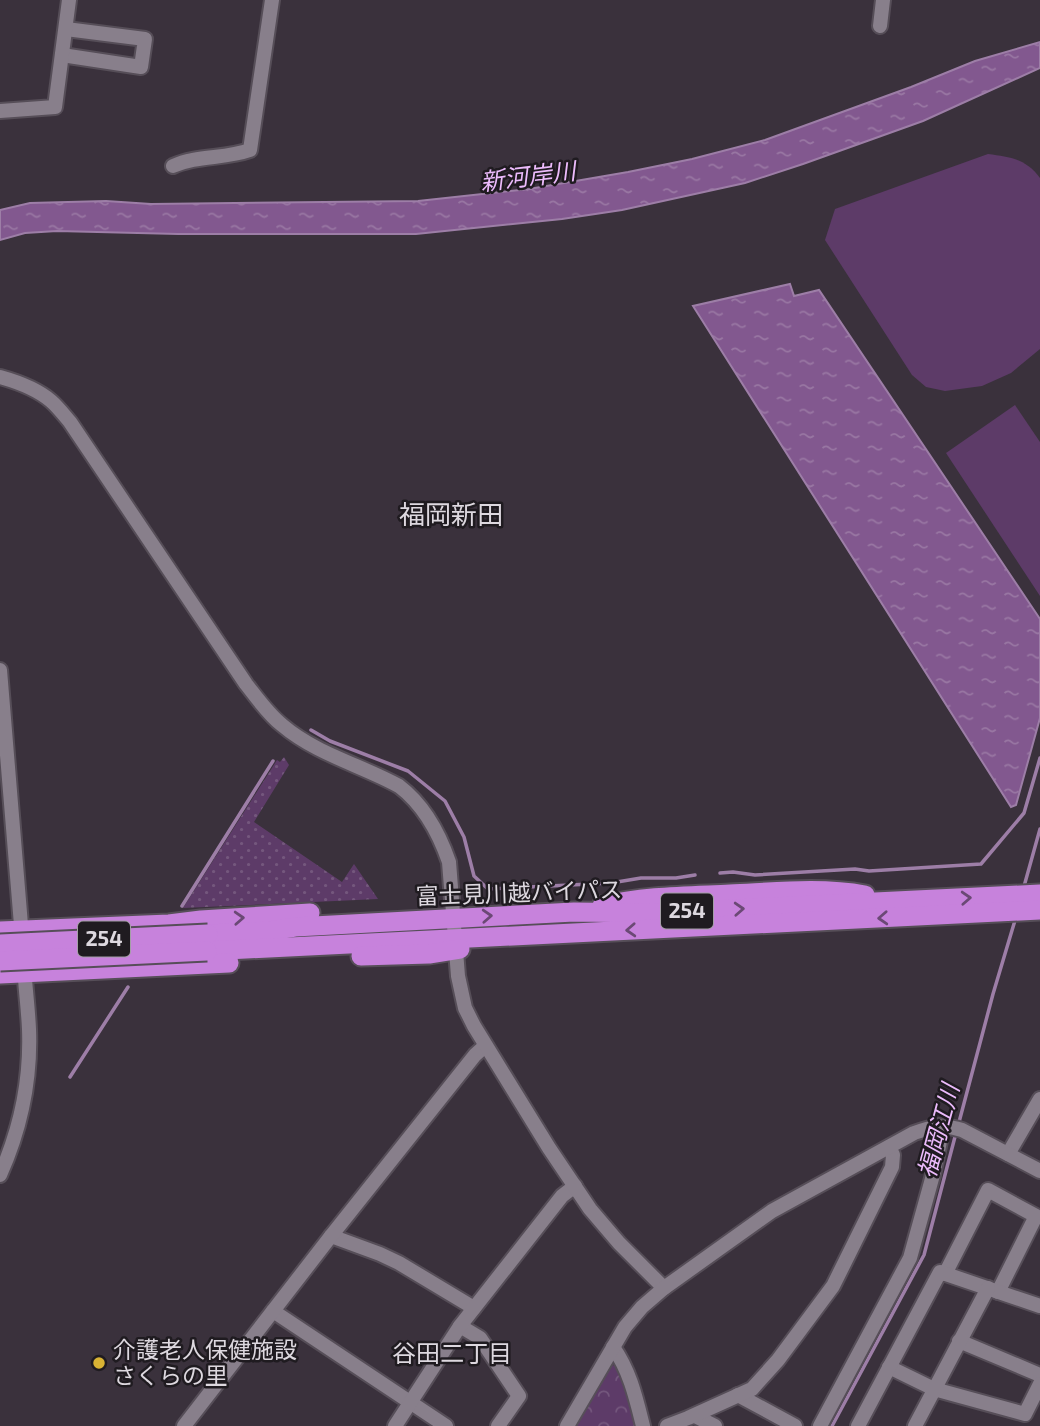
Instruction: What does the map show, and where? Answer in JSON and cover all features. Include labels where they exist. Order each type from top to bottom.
[{"type":"highway","name":"富士見川越バイパス","points":[[0,961],[208,943],[295,927],[574,912],[651,913],[900,901],[1002,904]]},
{"type":"highway","name":"富士見川越バイパス","points":[[0,944],[566,942],[592,932],[1033,903]]},
{"type":"highway","name":"254","points":[[0,931],[169,924],[339,912],[370,924]]},
{"type":"highway","name":"254","points":[[0,974],[429,954],[455,944]]},
{"type":"street","points":[[0,111],[55,107],[69,0]]},
{"type":"street","points":[[173,166],[250,150],[272,0]]},
{"type":"street","points":[[880,26],[883,0]]},
{"type":"street","points":[[62,55],[141,67],[144,49],[145,39],[66,29]]},
{"type":"street","points":[[0,377],[34,389],[52,401],[70,422],[266,710],[282,726],[303,740],[382,776],[408,793],[419,805],[437,832],[449,862],[458,976],[465,1008],[485,1046],[590,1209],[664,1288]]},
{"type":"street","points":[[0,670],[30,1053],[20,1120],[0,1175]]},
{"type":"street","points":[[184,1426],[331,1236],[475,1055],[485,1046]]},
{"type":"street","points":[[1008,1154],[1040,1099]]},
{"type":"street","points":[[567,1426],[631,1320],[664,1288],[772,1211],[914,1133],[926,1128],[951,1128],[1040,1171]]},
{"type":"street","points":[[820,1426],[910,1258],[940,1141],[951,1128]]},
{"type":"street","points":[[667,1426],[752,1389],[778,1360],[833,1286],[892,1167],[893,1155],[889,1147]]},
{"type":"street","points":[[395,1426],[460,1326],[562,1196],[575,1185]]},
{"type":"street","points":[[915,1426],[959,1341],[993,1290],[1036,1216],[988,1190],[945,1274]]},
{"type":"street","points":[[331,1236],[380,1254],[474,1308]]},
{"type":"street","points":[[1025,1238],[1040,1245]]},
{"type":"street","points":[[858,1426],[940,1272],[1040,1306]]},
{"type":"street","points":[[273,1311],[446,1426]]},
{"type":"street","points":[[460,1326],[480,1338],[519,1396],[498,1426]]},
{"type":"street","points":[[959,1341],[1040,1375]]},
{"type":"street","points":[[613,1347],[632,1384],[643,1426]]},
{"type":"street","points":[[889,1367],[934,1389],[1025,1414],[1040,1384]]},
{"type":"street","points":[[738,1395],[795,1426]]},
{"type":"street","points":[[695,1416],[715,1426]]},
{"type":"green space","points":[[988,154],[1017,160],[1040,178],[1040,349],[1011,373],[982,386],[945,391],[926,387],[912,375],[825,240],[835,209]]},
{"type":"green space","points":[[1015,405],[1040,442],[1040,596],[946,453]]},
{"type":"green space","points":[[284,757],[289,765],[254,822],[342,882],[354,864],[378,899],[183,908],[277,760],[280,762]]},
{"type":"green space","points":[[612,1365],[617,1366],[636,1426],[576,1426]]},
{"type":"water","points":[[1040,42],[1040,68],[923,121],[745,183],[622,210],[416,234],[57,231],[25,233],[0,240],[0,210],[30,203],[418,201],[529,189],[628,172],[765,140],[975,61]]},
{"type":"water","points":[[790,284],[794,296],[819,290],[1040,619],[1040,718],[1016,805],[1011,807],[693,306]]},
{"type":"waterway","points":[[311,730],[330,741],[408,771],[445,801],[464,837],[474,876],[488,889],[611,883],[641,878],[695,875]]},
{"type":"waterway","points":[[720,873],[755,875],[981,864],[1024,813],[1040,758]]},
{"type":"waterway","points":[[182,906],[273,761]]},
{"type":"waterway","name":"福岡江川","points":[[1023,890],[1040,829]]},
{"type":"waterway","name":"福岡江川","points":[[958,1126],[1016,917]]},
{"type":"waterway","points":[[70,1077],[128,987]]},
{"type":"waterway","name":"福岡江川","points":[[832,1426],[924,1255],[956,1133]]},
{"type":"place","name":"介護老人保健施設 さくらの里","points":[[99,1363]]},
{"type":"district","name":"福岡新田","points":[[451,515]]},
{"type":"district","name":"谷田二丁目","points":[[452,1354]]},
{"type":"water label","name":"新河岸川","points":[[528,177]]}]
